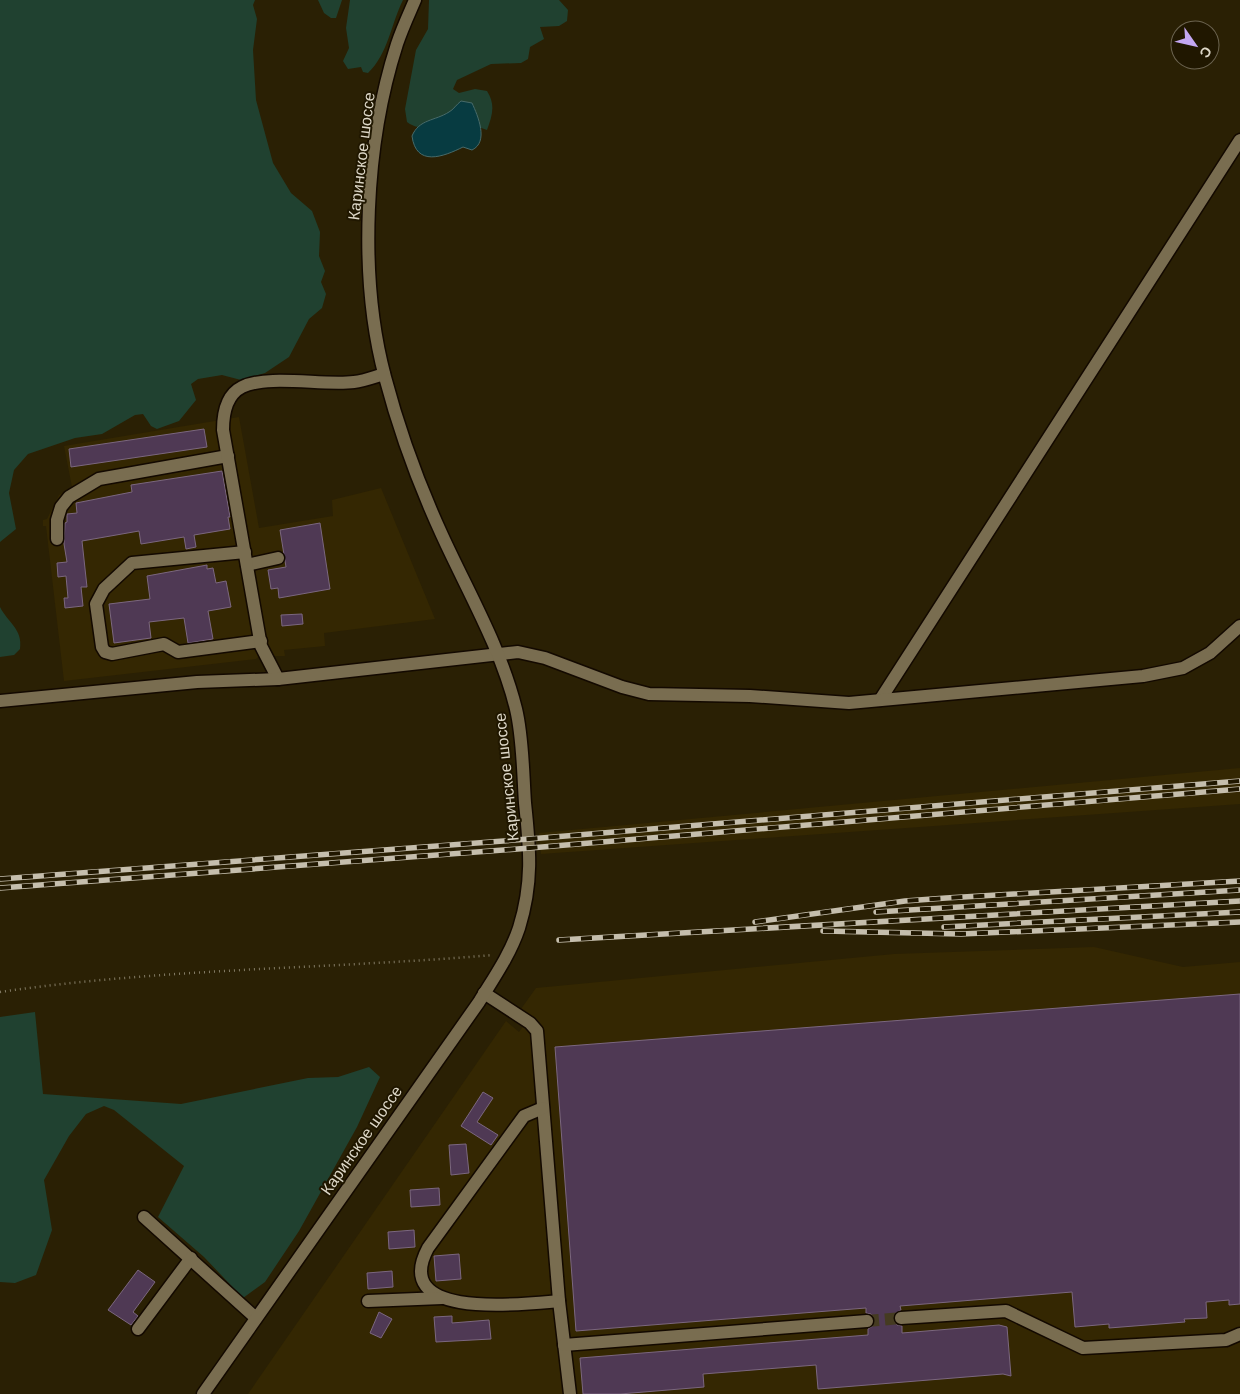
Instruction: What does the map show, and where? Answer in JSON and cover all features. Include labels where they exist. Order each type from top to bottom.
[{"type":"street","name":"Каринское шоссе","points":[[202,1394],[484,993],[518,931],[529,889],[530,848],[517,711],[498,653],[440,530],[395,412],[384,374],[370,295],[370,194],[380,111],[397,44],[415,0]]},
{"type":"street","points":[[880,700],[1240,140]]},
{"type":"street","points":[[278,679],[260,641],[228,456],[223,413],[230,398],[241,388],[259,382],[355,382],[384,374]]},
{"type":"street","points":[[58,539],[57,520],[61,507],[69,497],[99,478],[228,456]]},
{"type":"street","points":[[245,552],[132,563],[104,589],[96,604],[102,647],[105,652],[112,654],[164,644],[178,652],[260,641]]},
{"type":"street","points":[[247,565],[278,558]]},
{"type":"street","points":[[0,701],[197,682],[278,679],[518,652],[545,658],[622,687],[649,694],[750,696],[849,703],[1151,674],[1183,668],[1210,654],[1240,626]]},
{"type":"street","points":[[484,993],[530,1023],[537,1031],[559,1301],[570,1394]]},
{"type":"street","points":[[442,1298],[425,1284],[421,1275],[420,1263],[428,1248],[524,1116],[543,1108]]},
{"type":"street","points":[[144,1217],[256,1318]]},
{"type":"street","points":[[138,1329],[191,1258]]},
{"type":"street","points":[[368,1301],[442,1298],[458,1302],[502,1306],[559,1301]]},
{"type":"street","points":[[901,1318],[1006,1311],[1083,1348],[1226,1340],[1240,1334]]},
{"type":"street","points":[[564,1345],[867,1321]]},
{"type":"path","points":[[0,992],[71,981],[180,972],[435,960],[507,954]]},
{"type":"shaded area","points":[[239,417],[259,528],[333,516],[332,500],[381,488],[435,619],[324,633],[325,646],[284,650],[285,656],[259,656],[256,659],[64,681],[46,526],[43,526],[43,520],[47,519],[59,495],[72,487],[64,446]]},
{"type":"shaded area","points":[[1240,768],[1240,804],[541,854],[539,833]]},
{"type":"shaded area","points":[[1094,947],[1183,967],[1240,962],[1240,1394],[248,1394],[506,1021],[519,1032],[530,1017],[521,1009],[536,988],[894,954]]},
{"type":"green space","points":[[0,0],[255,0],[253,5],[257,19],[253,50],[256,100],[273,163],[291,193],[312,211],[320,232],[319,256],[325,271],[321,282],[326,294],[322,308],[309,319],[289,357],[265,373],[241,380],[222,375],[198,379],[191,384],[196,400],[179,421],[157,429],[151,426],[143,414],[135,415],[102,434],[75,438],[28,454],[14,470],[9,493],[16,529],[0,542]]},
{"type":"green space","points":[[318,0],[342,0],[336,18],[331,18],[324,13]]},
{"type":"green space","points":[[350,0],[403,0],[385,48],[368,73],[363,72],[361,67],[348,69],[343,61],[349,48],[346,28]]},
{"type":"green space","points":[[429,0],[559,0],[568,10],[567,21],[559,26],[540,27],[544,39],[530,47],[528,59],[521,63],[491,64],[457,80],[453,89],[459,93],[475,89],[487,91],[490,96],[492,115],[487,130],[467,126],[424,128],[407,122],[405,109],[416,50],[428,29]]},
{"type":"green space","points":[[0,607],[17,631],[20,649],[14,655],[0,657]]},
{"type":"green space","points":[[35,1012],[43,1094],[181,1104],[308,1078],[338,1077],[369,1067],[380,1077],[357,1127],[299,1231],[265,1282],[243,1298],[204,1257],[158,1217],[184,1166],[114,1110],[104,1106],[86,1114],[69,1136],[44,1180],[52,1230],[36,1275],[15,1283],[0,1282],[0,1017]]},
{"type":"water","points":[[461,101],[472,103],[477,115],[481,135],[477,146],[472,150],[463,147],[447,154],[432,157],[425,156],[419,152],[412,136],[415,130],[423,123],[444,115]]},
{"type":"building","points":[[204,429],[207,447],[71,467],[69,449]]},
{"type":"building","points":[[222,471],[230,517],[228,517],[230,529],[194,535],[196,547],[186,549],[184,537],[141,544],[139,531],[82,541],[87,587],[81,587],[83,606],[65,608],[64,598],[68,598],[66,576],[58,577],[57,563],[67,562],[64,544],[65,523],[67,522],[67,514],[77,513],[76,503],[132,492],[131,485]]},
{"type":"building","points":[[320,523],[330,589],[279,598],[278,588],[271,589],[268,570],[286,567],[280,530]]},
{"type":"building","points":[[207,565],[207,569],[213,568],[216,583],[226,581],[231,607],[208,611],[213,639],[188,643],[184,618],[149,622],[151,638],[114,643],[109,604],[150,599],[147,576]]},
{"type":"building","points":[[302,614],[303,624],[282,626],[281,615]]},
{"type":"building","points":[[1240,994],[1240,1304],[1229,1305],[1229,1300],[1206,1302],[1207,1318],[1184,1319],[1185,1322],[1109,1328],[1109,1324],[1075,1327],[1072,1292],[900,1306],[901,1310],[894,1314],[893,1319],[897,1325],[902,1326],[902,1333],[999,1325],[1007,1327],[1011,1376],[1003,1374],[818,1389],[816,1365],[703,1374],[704,1387],[620,1394],[583,1394],[580,1358],[868,1335],[868,1329],[874,1325],[875,1320],[871,1314],[866,1313],[866,1308],[576,1331],[555,1047]]},
{"type":"building","points":[[483,1092],[493,1098],[477,1122],[498,1135],[491,1145],[461,1126]]},
{"type":"building","points":[[466,1144],[469,1173],[451,1175],[449,1145]]},
{"type":"building","points":[[439,1188],[440,1205],[411,1207],[410,1190]]},
{"type":"building","points":[[414,1230],[415,1247],[389,1249],[388,1232]]},
{"type":"building","points":[[459,1254],[461,1279],[436,1281],[434,1256]]},
{"type":"building","points":[[138,1270],[155,1282],[133,1312],[138,1316],[131,1325],[108,1310]]},
{"type":"building","points":[[392,1271],[393,1287],[368,1289],[367,1273]]},
{"type":"building","points":[[379,1312],[392,1319],[381,1338],[370,1333]]},
{"type":"building","points":[[452,1316],[452,1323],[489,1320],[491,1339],[436,1342],[434,1317]]},
{"type":"tunnel","points":[[867,1321],[901,1318]]},
{"type":"railway","points":[[0,879],[529,839],[1240,781]]},
{"type":"railway","points":[[0,888],[530,848],[1240,789]]},
{"type":"railway","points":[[755,922],[905,901],[1240,881]]},
{"type":"railway","points":[[876,912],[1240,890]]},
{"type":"railway","points":[[559,940],[1240,901]]},
{"type":"railway","points":[[944,927],[1240,912]]},
{"type":"railway","points":[[823,931],[961,934],[1240,922]]}]
